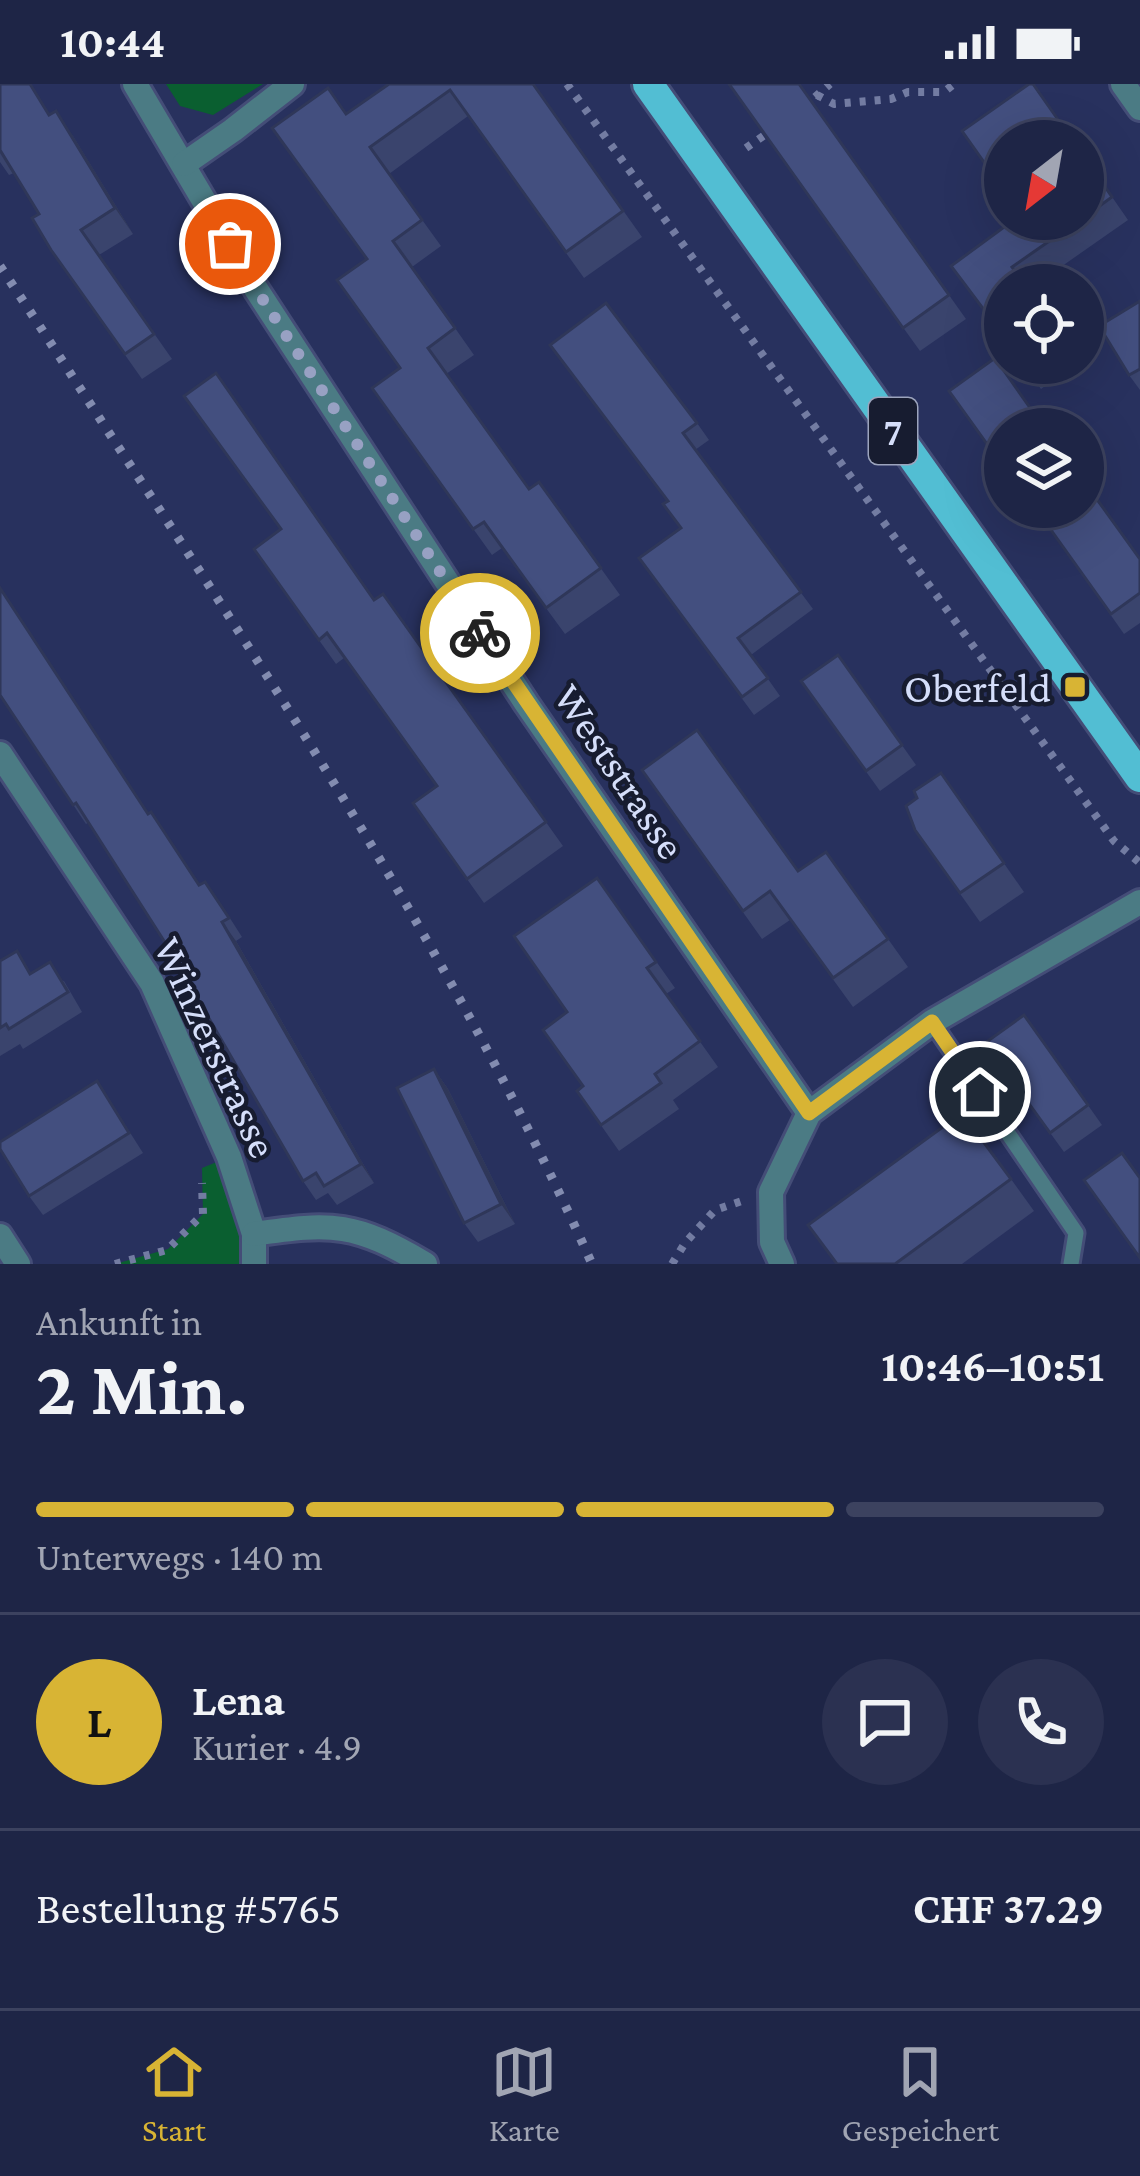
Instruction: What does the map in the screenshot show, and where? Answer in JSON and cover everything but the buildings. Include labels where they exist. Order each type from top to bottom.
[{"type":"main road","name":"7","points":[[648,84],[1140,777]]},
{"type":"street","name":"Weststrasse","points":[[135,84],[256,289],[513,683],[809,1113]]},
{"type":"street","points":[[184,164],[292,84]]},
{"type":"street","points":[[1124,84],[1140,108]]},
{"type":"street","name":"Winzerstrasse","points":[[0,754],[152,982],[229,1157],[254,1234],[254,1264]]},
{"type":"street","points":[[782,1264],[772,1242],[771,1192],[809,1113],[932,1022],[1140,902]]},
{"type":"street","points":[[254,1234],[307,1226],[347,1227],[386,1241],[425,1264]]},
{"type":"street","points":[[0,1236],[18,1264]]},
{"type":"lane","points":[[932,1022],[1076,1233],[1071,1264]]},
{"type":"path","points":[[568,84],[1114,841],[1140,863]]},
{"type":"path","points":[[830,84],[814,98],[834,104],[891,99],[905,88],[944,92],[954,84]]},
{"type":"path","points":[[746,148],[778,124]]},
{"type":"path","points":[[115,1264],[167,1250],[203,1214],[202,1168]]},
{"type":"path","points":[[672,1264],[715,1210],[771,1192]]},
{"type":"green space","points":[[166,84],[263,84],[213,115],[180,106]]},
{"type":"green space","points":[[229,1157],[254,1264],[115,1264],[168,1249],[203,1214],[202,1168]]},
{"type":"railway","points":[[0,266],[273,686],[388,874],[496,1066],[592,1264]]},
{"type":"way so far","points":[[230,244],[480,633]]},
{"type":"place","name":"Oberfeld","points":[[1075,687]]},
{"type":"route","points":[[480,633],[809,1113],[932,1022],[980,1092]]}]
